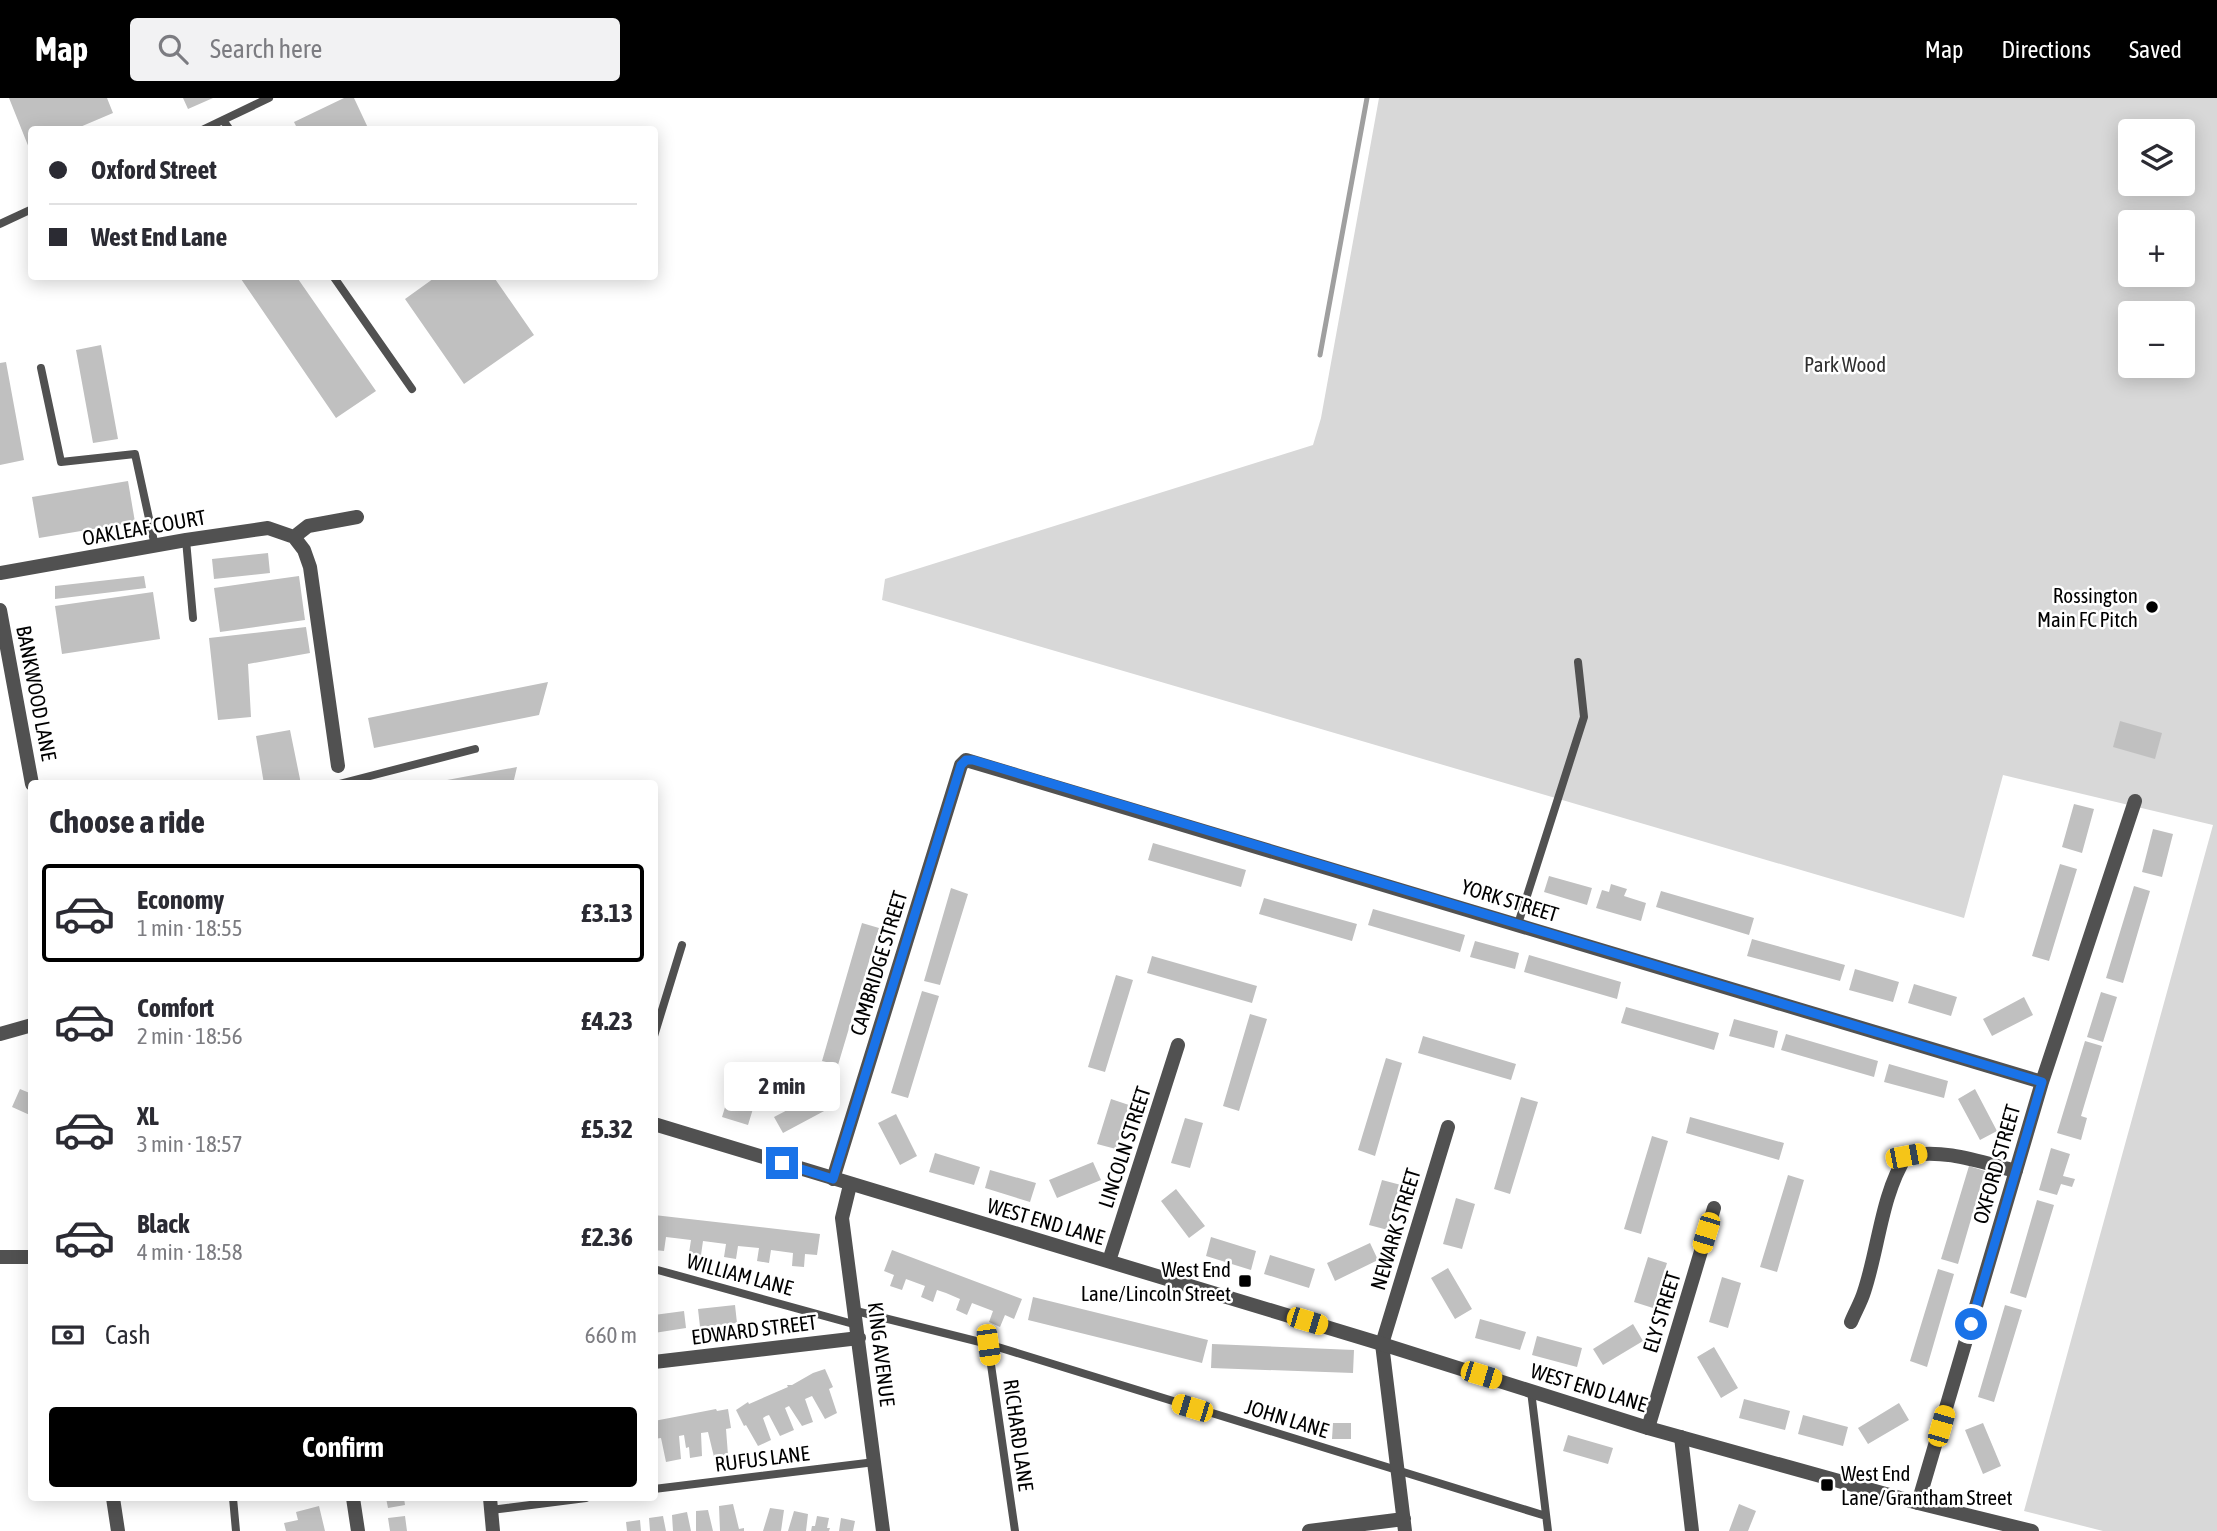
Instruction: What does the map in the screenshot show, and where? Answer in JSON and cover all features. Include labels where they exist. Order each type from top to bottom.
[{"type":"street","points":[[338,766],[310,567],[304,550],[294,537],[307,526],[357,517]]},
{"type":"street","name":"OAKLEAF COURT","points":[[0,573],[268,528],[294,537]]},
{"type":"street","name":"BANKWOOD LANE","points":[[0,610],[31,780]]},
{"type":"street","points":[[0,700],[15,696]]},
{"type":"street","name":"YORK STREET","points":[[966,760],[2042,1082]]},
{"type":"street","name":"CAMBRIDGE STREET","points":[[833,1179],[961,765],[966,760]]},
{"type":"street","name":"OXFORD STREET","points":[[1918,1503],[2042,1082],[2135,801]]},
{"type":"street","points":[[0,1034],[28,1026]]},
{"type":"street","name":"LINCOLN STREET","points":[[1109,1261],[1178,1045]]},
{"type":"street","name":"WEST END LANE","points":[[658,1125],[1382,1344],[1648,1428],[1918,1503],[2032,1531]]},
{"type":"street","name":"NEWARK STREET","points":[[1382,1344],[1448,1127]]},
{"type":"street","points":[[1851,1322],[1864,1292],[1889,1197],[1899,1167],[1906,1156],[1922,1153],[1955,1155],[2016,1171]]},
{"type":"street","name":"KING AVENUE","points":[[850,1185],[842,1218],[883,1531]]},
{"type":"street","name":"ELY STREET","points":[[1648,1428],[1714,1208]]},
{"type":"street","points":[[0,1257],[28,1257]]},
{"type":"street","name":"EDWARD STREET","points":[[658,1361],[857,1325]]},
{"type":"street","points":[[1308,1531],[1405,1525],[1382,1344]]},
{"type":"street","points":[[1681,1437],[1692,1531]]},
{"type":"street","points":[[113,1501],[118,1531]]},
{"type":"street","points":[[354,1501],[358,1531]]},
{"type":"street","points":[[491,1504],[493,1531]]},
{"type":"lane","points":[[210,126],[269,98]]},
{"type":"lane","points":[[223,120],[227,126]]},
{"type":"lane","points":[[0,224],[28,211]]},
{"type":"lane","points":[[336,280],[412,389]]},
{"type":"lane","points":[[41,368],[61,462],[135,454],[155,546]]},
{"type":"lane","points":[[186,540],[193,618]]},
{"type":"lane","points":[[1518,924],[1584,716],[1578,662]]},
{"type":"lane","points":[[351,780],[475,749]]},
{"type":"lane","points":[[338,766],[339,780]]},
{"type":"lane","points":[[658,1023],[682,945]]},
{"type":"lane","name":"WILLIAM LANE","points":[[658,1270],[857,1325]]},
{"type":"lane","name":"JOHN LANE","points":[[857,1325],[988,1345],[1546,1516]]},
{"type":"lane","name":"RICHARD LANE","points":[[988,1345],[1015,1531]]},
{"type":"lane","points":[[1531,1391],[1548,1531]]},
{"type":"lane","name":"RUFUS LANE","points":[[658,1489],[874,1462]]},
{"type":"lane","points":[[233,1501],[236,1531]]},
{"type":"lane","points":[[491,1504],[538,1501]]},
{"type":"green space","name":"Park Wood","points":[[1379,98],[2217,98],[2217,1531],[2103,1531],[2024,1511],[2213,825],[2003,775],[1964,918],[882,600],[885,579],[1313,445],[1321,418]]},
{"type":"building","points":[[9,98],[107,98],[113,113],[82,126],[28,126],[28,146]]},
{"type":"building","points":[[183,98],[213,98],[188,109]]},
{"type":"building","points":[[344,98],[354,98],[367,126],[296,126],[294,122]]},
{"type":"building","points":[[242,280],[299,280],[376,391],[336,418]]},
{"type":"building","points":[[431,280],[496,280],[534,335],[464,384],[405,299]]},
{"type":"building","points":[[101,345],[118,439],[93,443],[76,350]]},
{"type":"building","points":[[6,362],[24,460],[0,465],[0,363]]},
{"type":"building","points":[[128,481],[135,522],[39,538],[32,497]]},
{"type":"building","points":[[268,553],[270,573],[214,579],[212,559]]},
{"type":"building","points":[[144,576],[146,588],[55,599],[55,586]]},
{"type":"building","points":[[299,576],[305,620],[220,632],[214,588]]},
{"type":"building","points":[[153,592],[160,639],[62,654],[55,606]]},
{"type":"building","points":[[306,627],[310,653],[248,664],[251,717],[218,720],[209,638]]},
{"type":"building","points":[[548,682],[539,715],[374,748],[368,718]]},
{"type":"building","points":[[2120,721],[2162,733],[2155,759],[2113,747]]},
{"type":"building","points":[[290,730],[300,780],[263,780],[256,736]]},
{"type":"building","points":[[517,767],[514,780],[447,780]]},
{"type":"building","points":[[2074,804],[2094,809],[2082,853],[2062,847]]},
{"type":"building","points":[[2153,829],[2173,834],[2162,877],[2142,872]]},
{"type":"building","points":[[1153,843],[1246,870],[1241,887],[1148,860]]},
{"type":"building","points":[[2060,864],[2077,869],[2049,961],[2032,956]]},
{"type":"building","points":[[1549,876],[1592,888],[1587,905],[1544,892]]},
{"type":"building","points":[[1611,884],[1627,889],[1624,896],[1646,903],[1641,921],[1596,908],[1602,890],[1609,892]]},
{"type":"building","points":[[2134,886],[2150,891],[2123,983],[2106,978]]},
{"type":"building","points":[[951,888],[968,894],[940,985],[924,981]]},
{"type":"building","points":[[1661,891],[1754,918],[1749,935],[1656,907]]},
{"type":"building","points":[[1264,898],[1357,924],[1352,941],[1259,914]]},
{"type":"building","points":[[1373,909],[1465,935],[1460,952],[1368,925]]},
{"type":"building","points":[[862,923],[879,928],[838,1065],[822,1061]]},
{"type":"building","points":[[1752,939],[1845,965],[1840,981],[1747,956]]},
{"type":"building","points":[[1475,941],[1519,953],[1515,969],[1470,957]]},
{"type":"building","points":[[1529,955],[1621,982],[1617,999],[1524,972]]},
{"type":"building","points":[[1152,956],[1257,986],[1252,1003],[1147,973]]},
{"type":"building","points":[[1855,969],[1899,982],[1893,1002],[1849,990]]},
{"type":"building","points":[[1116,975],[1133,980],[1105,1072],[1088,1067]]},
{"type":"building","points":[[1914,984],[1957,997],[1951,1016],[1908,1003]]},
{"type":"building","points":[[922,991],[939,996],[908,1098],[891,1093]]},
{"type":"building","points":[[2101,992],[2117,997],[2103,1042],[2087,1037]]},
{"type":"building","points":[[2024,997],[2033,1015],[1992,1036],[1983,1019]]},
{"type":"building","points":[[1626,1007],[1719,1033],[1714,1050],[1621,1023]]},
{"type":"building","points":[[1250,1014],[1267,1019],[1239,1111],[1223,1106]]},
{"type":"building","points":[[1734,1019],[1778,1031],[1774,1048],[1729,1036]]},
{"type":"building","points":[[1786,1034],[1878,1061],[1874,1077],[1781,1050]]},
{"type":"building","points":[[1423,1036],[1516,1064],[1511,1080],[1418,1053]]},
{"type":"building","points":[[2085,1041],[2102,1046],[2081,1116],[2087,1118],[2081,1140],[2057,1133]]},
{"type":"building","points":[[1386,1058],[1402,1063],[1375,1156],[1358,1150]]},
{"type":"building","points":[[1889,1064],[1948,1081],[1944,1098],[1884,1082]]},
{"type":"building","points":[[20,1089],[28,1092],[28,1114],[12,1107]]},
{"type":"building","points":[[1975,1089],[1997,1131],[1980,1140],[1958,1099]]},
{"type":"building","points":[[730,1091],[756,1099],[748,1125],[722,1117]]},
{"type":"building","points":[[818,1094],[826,1110],[783,1133],[774,1117]]},
{"type":"building","points":[[1521,1097],[1538,1102],[1510,1194],[1494,1189]]},
{"type":"building","points":[[1111,1099],[1129,1105],[1116,1149],[1097,1144]]},
{"type":"building","points":[[896,1114],[917,1156],[900,1165],[878,1123]]},
{"type":"building","points":[[1690,1117],[1784,1143],[1779,1160],[1686,1133]]},
{"type":"building","points":[[1185,1118],[1203,1123],[1190,1168],[1171,1163]]},
{"type":"building","points":[[1652,1136],[1668,1141],[1641,1234],[1624,1229]]},
{"type":"building","points":[[2051,1148],[2070,1154],[2063,1176],[2075,1179],[2072,1187],[2061,1184],[2057,1195],[2039,1190]]},
{"type":"building","points":[[935,1153],[980,1167],[974,1185],[929,1172]]},
{"type":"building","points":[[1093,1162],[1101,1180],[1057,1198],[1049,1180]]},
{"type":"building","points":[[1969,1166],[1985,1171],[1958,1264],[1941,1259]]},
{"type":"building","points":[[990,1170],[1036,1183],[1030,1202],[985,1188]]},
{"type":"building","points":[[1788,1175],[1804,1180],[1777,1272],[1760,1267]]},
{"type":"building","points":[[1382,1180],[1401,1185],[1388,1230],[1369,1225]]},
{"type":"building","points":[[1176,1189],[1205,1226],[1189,1238],[1161,1201]]},
{"type":"building","points":[[1456,1198],[1475,1204],[1462,1249],[1443,1244]]},
{"type":"building","points":[[2037,1200],[2054,1205],[2026,1298],[2010,1293]]},
{"type":"building","points":[[658,1215],[820,1234],[817,1255],[805,1254],[804,1267],[792,1266],[793,1253],[771,1250],[769,1263],[757,1261],[759,1248],[738,1246],[736,1259],[724,1257],[726,1244],[703,1241],[701,1255],[689,1253],[691,1240],[666,1237],[664,1251],[658,1250]]},
{"type":"building","points":[[1211,1237],[1256,1251],[1251,1270],[1206,1256]]},
{"type":"building","points":[[1370,1243],[1378,1260],[1335,1281],[1327,1263]]},
{"type":"building","points":[[892,1250],[1022,1299],[1014,1319],[1005,1315],[1000,1327],[989,1322],[993,1311],[972,1303],[967,1315],[956,1310],[960,1299],[946,1293],[937,1290],[933,1302],[921,1297],[925,1286],[906,1279],[902,1290],[890,1286],[894,1275],[884,1271]]},
{"type":"building","points":[[1270,1255],[1315,1269],[1309,1288],[1264,1274]]},
{"type":"building","points":[[1648,1257],[1667,1263],[1653,1308],[1634,1302]]},
{"type":"building","points":[[1448,1268],[1472,1309],[1455,1319],[1431,1278]]},
{"type":"building","points":[[1938,1269],[1954,1274],[1927,1367],[1910,1361]]},
{"type":"building","points":[[1722,1277],[1741,1283],[1728,1328],[1709,1322]]},
{"type":"building","points":[[1033,1297],[1208,1340],[1202,1363],[1028,1320]]},
{"type":"building","points":[[735,1305],[737,1323],[700,1327],[698,1309]]},
{"type":"building","points":[[2005,1305],[2022,1310],[1994,1402],[1978,1397]]},
{"type":"building","points":[[684,1311],[686,1328],[658,1332],[658,1314]]},
{"type":"building","points":[[1480,1319],[1526,1332],[1520,1350],[1475,1338]]},
{"type":"building","points":[[1633,1324],[1643,1341],[1603,1365],[1593,1349]]},
{"type":"building","points":[[1537,1336],[1582,1348],[1577,1367],[1532,1355]]},
{"type":"building","points":[[1212,1344],[1354,1350],[1353,1373],[1211,1368]]},
{"type":"building","points":[[1714,1347],[1738,1388],[1721,1398],[1697,1357]]},
{"type":"building","points":[[825,1369],[833,1387],[829,1389],[837,1413],[825,1419],[812,1396],[805,1399],[813,1422],[802,1426],[789,1406],[785,1408],[794,1430],[780,1436],[769,1415],[766,1416],[763,1418],[771,1440],[758,1446],[736,1410],[748,1402],[749,1404]]},
{"type":"building","points":[[1744,1399],[1790,1411],[1785,1430],[1739,1418]]},
{"type":"building","points":[[1899,1403],[1909,1420],[1868,1444],[1858,1428]]},
{"type":"building","points":[[728,1409],[731,1428],[726,1429],[728,1455],[714,1457],[708,1432],[701,1433],[702,1456],[690,1458],[684,1435],[679,1436],[681,1459],[666,1462],[661,1438],[658,1438],[658,1420]]},
{"type":"building","points":[[1803,1415],[1848,1427],[1843,1446],[1798,1434]]},
{"type":"building","points":[[1333,1423],[1351,1423],[1351,1439],[1332,1439]]},
{"type":"building","points":[[1983,1423],[2001,1466],[1983,1474],[1965,1430]]},
{"type":"building","points":[[1568,1435],[1613,1448],[1608,1464],[1563,1451]]},
{"type":"building","points":[[387,1501],[404,1501],[405,1505],[388,1508]]},
{"type":"building","points":[[733,1504],[739,1529],[744,1528],[744,1531],[720,1531],[719,1506]]},
{"type":"building","points":[[1739,1504],[1756,1511],[1748,1531],[1729,1531]]},
{"type":"building","points":[[319,1506],[325,1531],[286,1531],[284,1523],[298,1520],[296,1512]]},
{"type":"building","points":[[770,1508],[784,1510],[781,1531],[763,1531]]},
{"type":"building","points":[[708,1510],[713,1531],[696,1531],[696,1511]]},
{"type":"building","points":[[794,1511],[808,1514],[806,1531],[788,1531]]},
{"type":"building","points":[[687,1512],[691,1531],[673,1531],[672,1515]]},
{"type":"building","points":[[405,1516],[407,1531],[390,1531],[388,1518]]},
{"type":"building","points":[[663,1516],[666,1531],[650,1531],[649,1518]]},
{"type":"building","points":[[817,1516],[829,1518],[829,1531],[811,1531]]},
{"type":"building","points":[[841,1518],[855,1521],[853,1531],[839,1531]]},
{"type":"building","points":[[640,1520],[641,1531],[627,1531],[626,1522]]},
{"type":"waterway","points":[[1320,355],[1367,98]]},
{"type":"place","name":"Rossington Main FC Pitch","points":[[2152,607]]},
{"type":"place","name":"West End Lane/Lincoln Street","points":[[1245,1281]]},
{"type":"place","name":"West End Lane/Grantham Street","points":[[1827,1485]]},
{"type":"route","points":[[782,1163],[833,1179],[961,765],[966,760],[973,760],[2042,1082],[1971,1324]]}]
